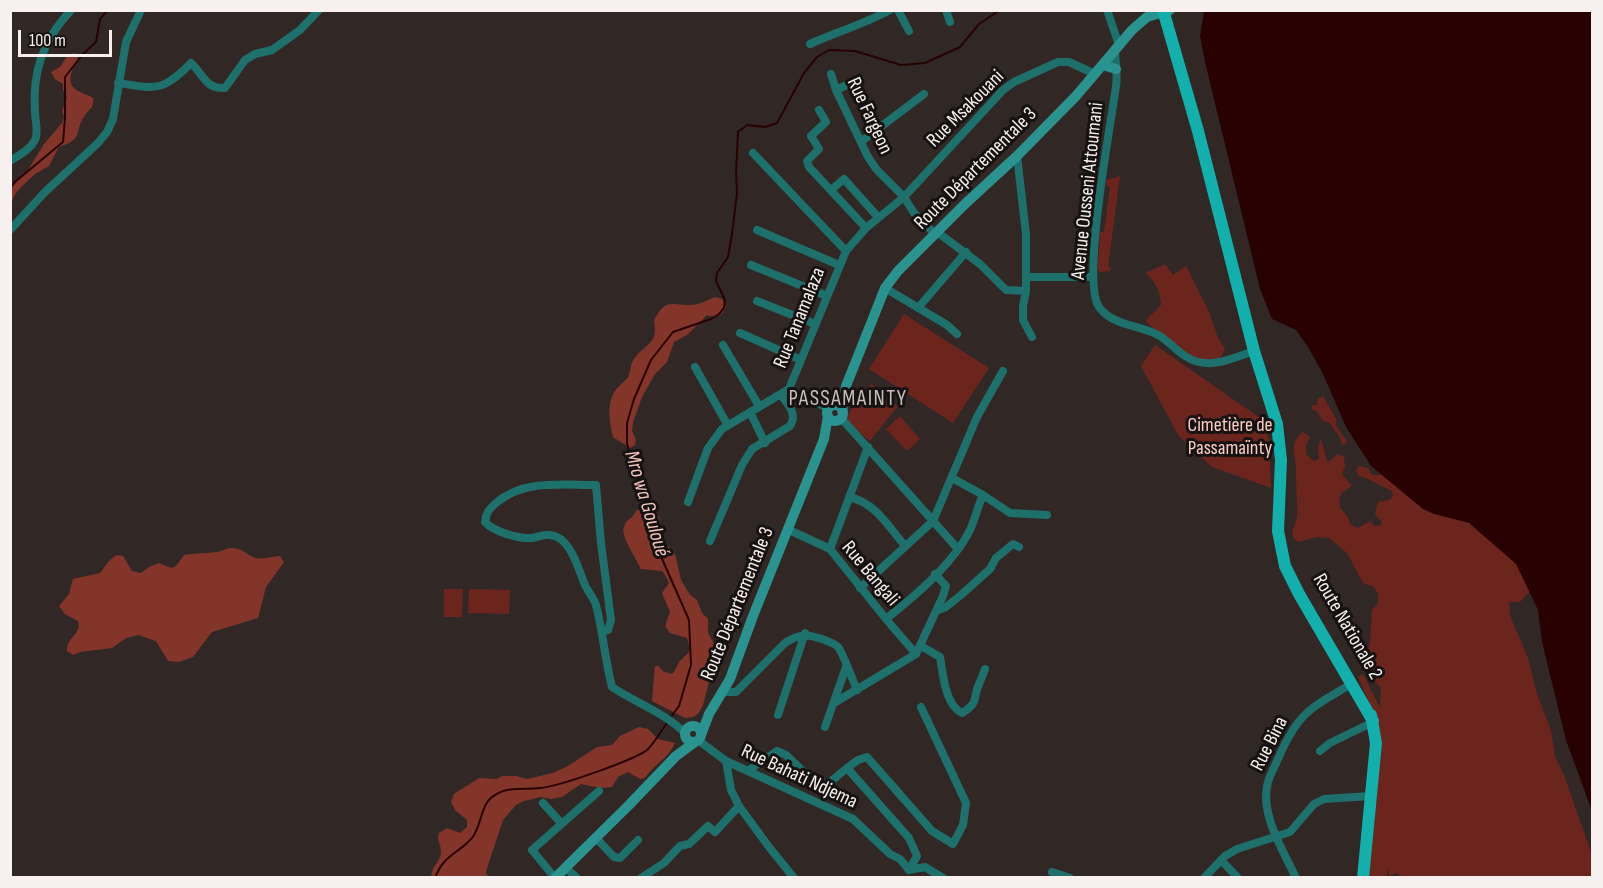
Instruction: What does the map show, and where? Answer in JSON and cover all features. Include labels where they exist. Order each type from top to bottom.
[{"type":"main road","name":"Route Départementale 3","points":[[555,878],[676,756],[723,692],[885,288],[898,271],[936,233],[1017,156],[1144,19],[1167,11]]},
{"type":"main road","name":"Route Nationale 2","points":[[1167,11],[1180,43],[1180,68],[1254,351],[1279,432],[1281,470],[1278,526],[1285,566],[1373,721]]},
{"type":"main road","points":[[1099,69],[1116,69]]},
{"type":"main road","name":"Route Nationale 2","points":[[1282,554],[1341,651],[1364,694],[1373,721],[1376,743],[1363,878]]},
{"type":"main road","points":[[1322,632],[1341,651]]},
{"type":"street","points":[[10,161],[24,152],[35,140],[37,132],[35,90],[39,59],[71,10]]},
{"type":"street","points":[[10,230],[45,192],[107,132],[113,118],[126,42],[141,10]]},
{"type":"street","points":[[118,83],[151,88],[170,83],[191,63],[200,71],[207,84],[216,88],[225,88],[245,60],[255,54],[272,50],[300,30],[319,10]]},
{"type":"street","points":[[810,44],[843,29],[857,26],[890,10]]},
{"type":"street","points":[[898,10],[909,31]]},
{"type":"street","points":[[946,10],[950,22]]},
{"type":"street","name":"Avenue Ousseni Attoumani","points":[[1107,10],[1117,46],[1117,83],[1102,181],[1093,265],[1095,299],[1100,309],[1110,317],[1160,336],[1192,361],[1201,364],[1217,363],[1254,351]]},
{"type":"street","name":"Rue Msakouani","points":[[904,197],[1003,90],[1014,82],[1063,62],[1099,69]]},
{"type":"street","name":"Rue Fargeon","points":[[831,74],[836,90],[868,157],[877,170],[904,197],[914,213],[936,233],[966,252],[996,278],[1006,290],[1026,291]]},
{"type":"street","points":[[836,90],[860,79]]},
{"type":"street","points":[[862,141],[924,94]]},
{"type":"street","points":[[819,110],[826,122],[811,136],[819,149],[807,161],[809,167],[866,228]]},
{"type":"street","points":[[753,153],[846,251]]},
{"type":"street","points":[[1017,156],[1025,224],[1026,291],[1023,320],[1032,337]]},
{"type":"street","points":[[831,190],[844,179],[878,217]]},
{"type":"street","name":"Rue Tanamalaza","points":[[688,502],[708,448],[715,436],[727,424],[789,389],[846,251],[866,228],[904,197]]},
{"type":"street","points":[[757,230],[839,265]]},
{"type":"street","points":[[918,308],[966,252]]},
{"type":"street","points":[[751,264],[827,296]]},
{"type":"street","points":[[1026,277],[1093,277]]},
{"type":"street","points":[[885,288],[957,334]]},
{"type":"street","points":[[757,301],[815,324]]},
{"type":"street","points":[[740,333],[801,360]]},
{"type":"street","points":[[723,345],[759,406]]},
{"type":"street","points":[[694,367],[727,424]]},
{"type":"street","points":[[860,588],[933,521],[977,417],[1003,371]]},
{"type":"street","points":[[789,389],[834,414],[868,447],[958,549]]},
{"type":"street","points":[[710,541],[742,465],[752,449],[790,426],[793,421],[792,411],[781,395]]},
{"type":"street","points":[[750,412],[765,442]]},
{"type":"street","points":[[830,549],[868,447]]},
{"type":"street","points":[[952,478],[1010,513],[1047,515]]},
{"type":"street","points":[[602,632],[608,630],[611,620],[596,485],[523,487],[505,495],[486,514],[485,522],[491,529],[500,533],[529,538],[553,535],[562,540],[575,560],[595,602],[612,687],[693,734]]},
{"type":"street","points":[[886,619],[911,600],[958,549],[970,529],[983,495]]},
{"type":"street","points":[[849,497],[862,500],[871,506],[905,546]]},
{"type":"street","name":"Rue Bangali","points":[[787,529],[830,549],[886,619],[919,650],[940,657],[946,691],[956,710],[962,713],[977,699],[978,684],[985,669]]},
{"type":"street","points":[[936,611],[946,607],[961,595],[990,569],[996,558],[1013,544],[1019,547]]},
{"type":"street","points":[[834,703],[919,650],[946,586],[935,574]]},
{"type":"street","points":[[723,692],[736,692],[785,643],[794,636],[805,633],[837,646],[844,656],[846,667],[857,690]]},
{"type":"street","points":[[778,715],[805,633]]},
{"type":"street","points":[[825,727],[846,667]]},
{"type":"street","name":"Rue Bina","points":[[1296,878],[1277,837],[1266,804],[1268,782],[1293,729],[1305,715],[1329,696],[1352,684]]},
{"type":"street","points":[[749,770],[777,751],[786,755],[812,780],[823,784],[829,783],[858,760],[867,757],[932,831],[954,844],[963,825],[966,802],[921,707]]},
{"type":"street","points":[[1320,751],[1330,743],[1373,721]]},
{"type":"street","name":"Rue Bahati Ndjema","points":[[693,734],[726,761],[853,819],[890,854],[900,859],[909,870]]},
{"type":"street","points":[[726,761],[731,790],[739,806],[794,878]]},
{"type":"street","points":[[847,768],[909,838],[917,856],[909,870]]},
{"type":"street","points":[[555,878],[532,850],[599,792]]},
{"type":"street","points":[[1204,878],[1221,860],[1237,849],[1290,832],[1314,804],[1324,799],[1370,796]]},
{"type":"street","points":[[543,803],[561,823]]},
{"type":"street","points":[[641,878],[664,863],[680,846],[689,844],[702,829],[708,826],[715,832],[739,806]]},
{"type":"street","points":[[596,838],[614,857],[620,858],[638,840]]},
{"type":"street","points":[[1221,860],[1238,878]]},
{"type":"street","points":[[909,870],[925,867],[943,878]]},
{"type":"street","points":[[566,868],[577,878]]},
{"type":"street","points":[[1052,872],[1070,878]]},
{"type":"green space","points":[[1120,176],[1108,267],[1111,267],[1110,271],[1100,272],[1098,269],[1100,232],[1104,232],[1110,187],[1106,186],[1106,180]]},
{"type":"green space","points":[[1165,264],[1173,275],[1186,266],[1225,349],[1221,357],[1199,359],[1174,344],[1145,321],[1161,305],[1157,287],[1146,273]]},
{"type":"green space","points":[[904,314],[989,368],[953,423],[869,369]]},
{"type":"green space","name":"Cimetière de Passamaïnty","points":[[1155,345],[1263,420],[1269,440],[1271,488],[1212,467],[1178,435],[1141,366]]},
{"type":"green space","points":[[871,384],[898,406],[870,441],[846,422],[849,412]]},
{"type":"green space","points":[[1323,396],[1336,419],[1336,426],[1347,441],[1344,445],[1341,444],[1340,438],[1330,423],[1322,420],[1318,412],[1311,409]]},
{"type":"green space","points":[[900,416],[920,439],[907,451],[886,429]]},
{"type":"green space","points":[[1303,432],[1310,437],[1306,445],[1306,454],[1314,461],[1319,459],[1318,447],[1321,439],[1327,461],[1338,454],[1344,457],[1345,466],[1342,474],[1352,486],[1341,494],[1340,508],[1348,517],[1350,524],[1358,528],[1370,521],[1375,526],[1381,525],[1382,522],[1375,514],[1378,502],[1389,500],[1393,496],[1391,490],[1359,476],[1356,470],[1359,466],[1368,468],[1372,475],[1380,475],[1382,472],[1467,434],[1530,591],[1520,602],[1509,602],[1510,616],[1528,658],[1537,694],[1551,730],[1555,757],[1564,775],[1592,855],[1592,877],[1400,877],[1397,873],[1389,876],[1387,866],[1387,877],[1369,877],[1370,705],[1358,677],[1363,674],[1380,708],[1381,688],[1363,669],[1370,643],[1372,610],[1378,603],[1378,594],[1374,587],[1363,583],[1347,553],[1329,538],[1317,537],[1298,542],[1293,537],[1297,517],[1294,444]]},
{"type":"green space","points":[[444,589],[463,589],[462,617],[444,617]]},
{"type":"green space","points":[[469,589],[510,590],[509,614],[468,613]]},
{"type":"shaded area","points":[[1204,11],[1592,11],[1592,811],[1566,740],[1542,642],[1538,610],[1516,564],[1469,523],[1423,509],[1371,466],[1346,427],[1323,374],[1308,347],[1296,330],[1272,319],[1260,289],[1205,62],[1200,36]]},
{"type":"shaded area","points":[[74,53],[78,57],[70,80],[80,92],[93,98],[92,106],[85,115],[75,138],[59,147],[49,166],[35,174],[20,188],[11,205],[11,185],[28,170],[44,144],[62,123],[64,117],[62,111],[67,97],[63,84],[55,79],[51,72],[60,67],[68,55]]},
{"type":"shaded area","points":[[715,297],[722,299],[726,307],[722,313],[716,316],[707,315],[687,335],[674,342],[667,362],[655,374],[642,397],[633,422],[635,445],[630,448],[613,437],[610,402],[616,389],[628,377],[634,359],[653,339],[654,320],[662,308],[669,304],[694,305]]},
{"type":"shaded area","points":[[650,507],[658,514],[662,544],[669,547],[675,554],[681,580],[708,619],[708,633],[716,647],[719,660],[711,674],[703,705],[698,714],[693,717],[685,718],[652,701],[655,666],[672,674],[689,649],[687,638],[670,633],[665,626],[670,612],[662,593],[669,583],[667,578],[662,571],[641,569],[625,539],[623,530],[626,522],[636,511]]},
{"type":"shaded area","points":[[229,548],[238,549],[259,558],[280,556],[284,562],[266,587],[258,618],[212,632],[193,657],[179,662],[168,661],[156,641],[138,635],[126,638],[112,648],[73,655],[67,651],[67,646],[79,626],[78,621],[65,614],[59,606],[69,594],[73,579],[100,573],[116,555],[123,556],[132,571],[141,573],[159,563],[171,568],[176,566],[184,555]]},
{"type":"shaded area","points":[[639,727],[648,729],[658,739],[675,743],[669,753],[645,778],[640,779],[628,772],[618,777],[612,787],[601,788],[581,784],[562,797],[551,799],[540,797],[524,801],[516,805],[503,820],[487,868],[486,873],[489,877],[431,878],[441,852],[439,833],[447,828],[460,833],[467,827],[467,820],[455,810],[451,802],[454,794],[479,778],[496,779],[502,776],[516,776],[527,779],[553,773],[597,747],[612,745],[620,736]]},
{"type":"waterway","points":[[10,188],[63,142],[65,77],[96,42],[100,19],[108,10]]},
{"type":"waterway","name":"Mro wa Gouloué","points":[[670,718],[679,706],[691,665],[689,620],[659,552],[627,444],[627,423],[634,399],[651,360],[673,332],[711,319],[724,308],[725,300],[716,281],[717,273],[728,257],[732,234],[737,193],[738,132],[747,125],[765,127],[777,123],[804,73],[817,57],[829,50],[855,51],[901,65],[925,63],[960,47],[979,24],[1000,10]]},
{"type":"waterway","name":"Mro wa Gouloué","points":[[435,878],[442,864],[472,838],[486,803],[495,795],[511,789],[540,788],[563,783],[641,754],[656,740],[667,723]]},
{"type":"district","name":"PASSAMAINTY","points":[[848,399]]}]
